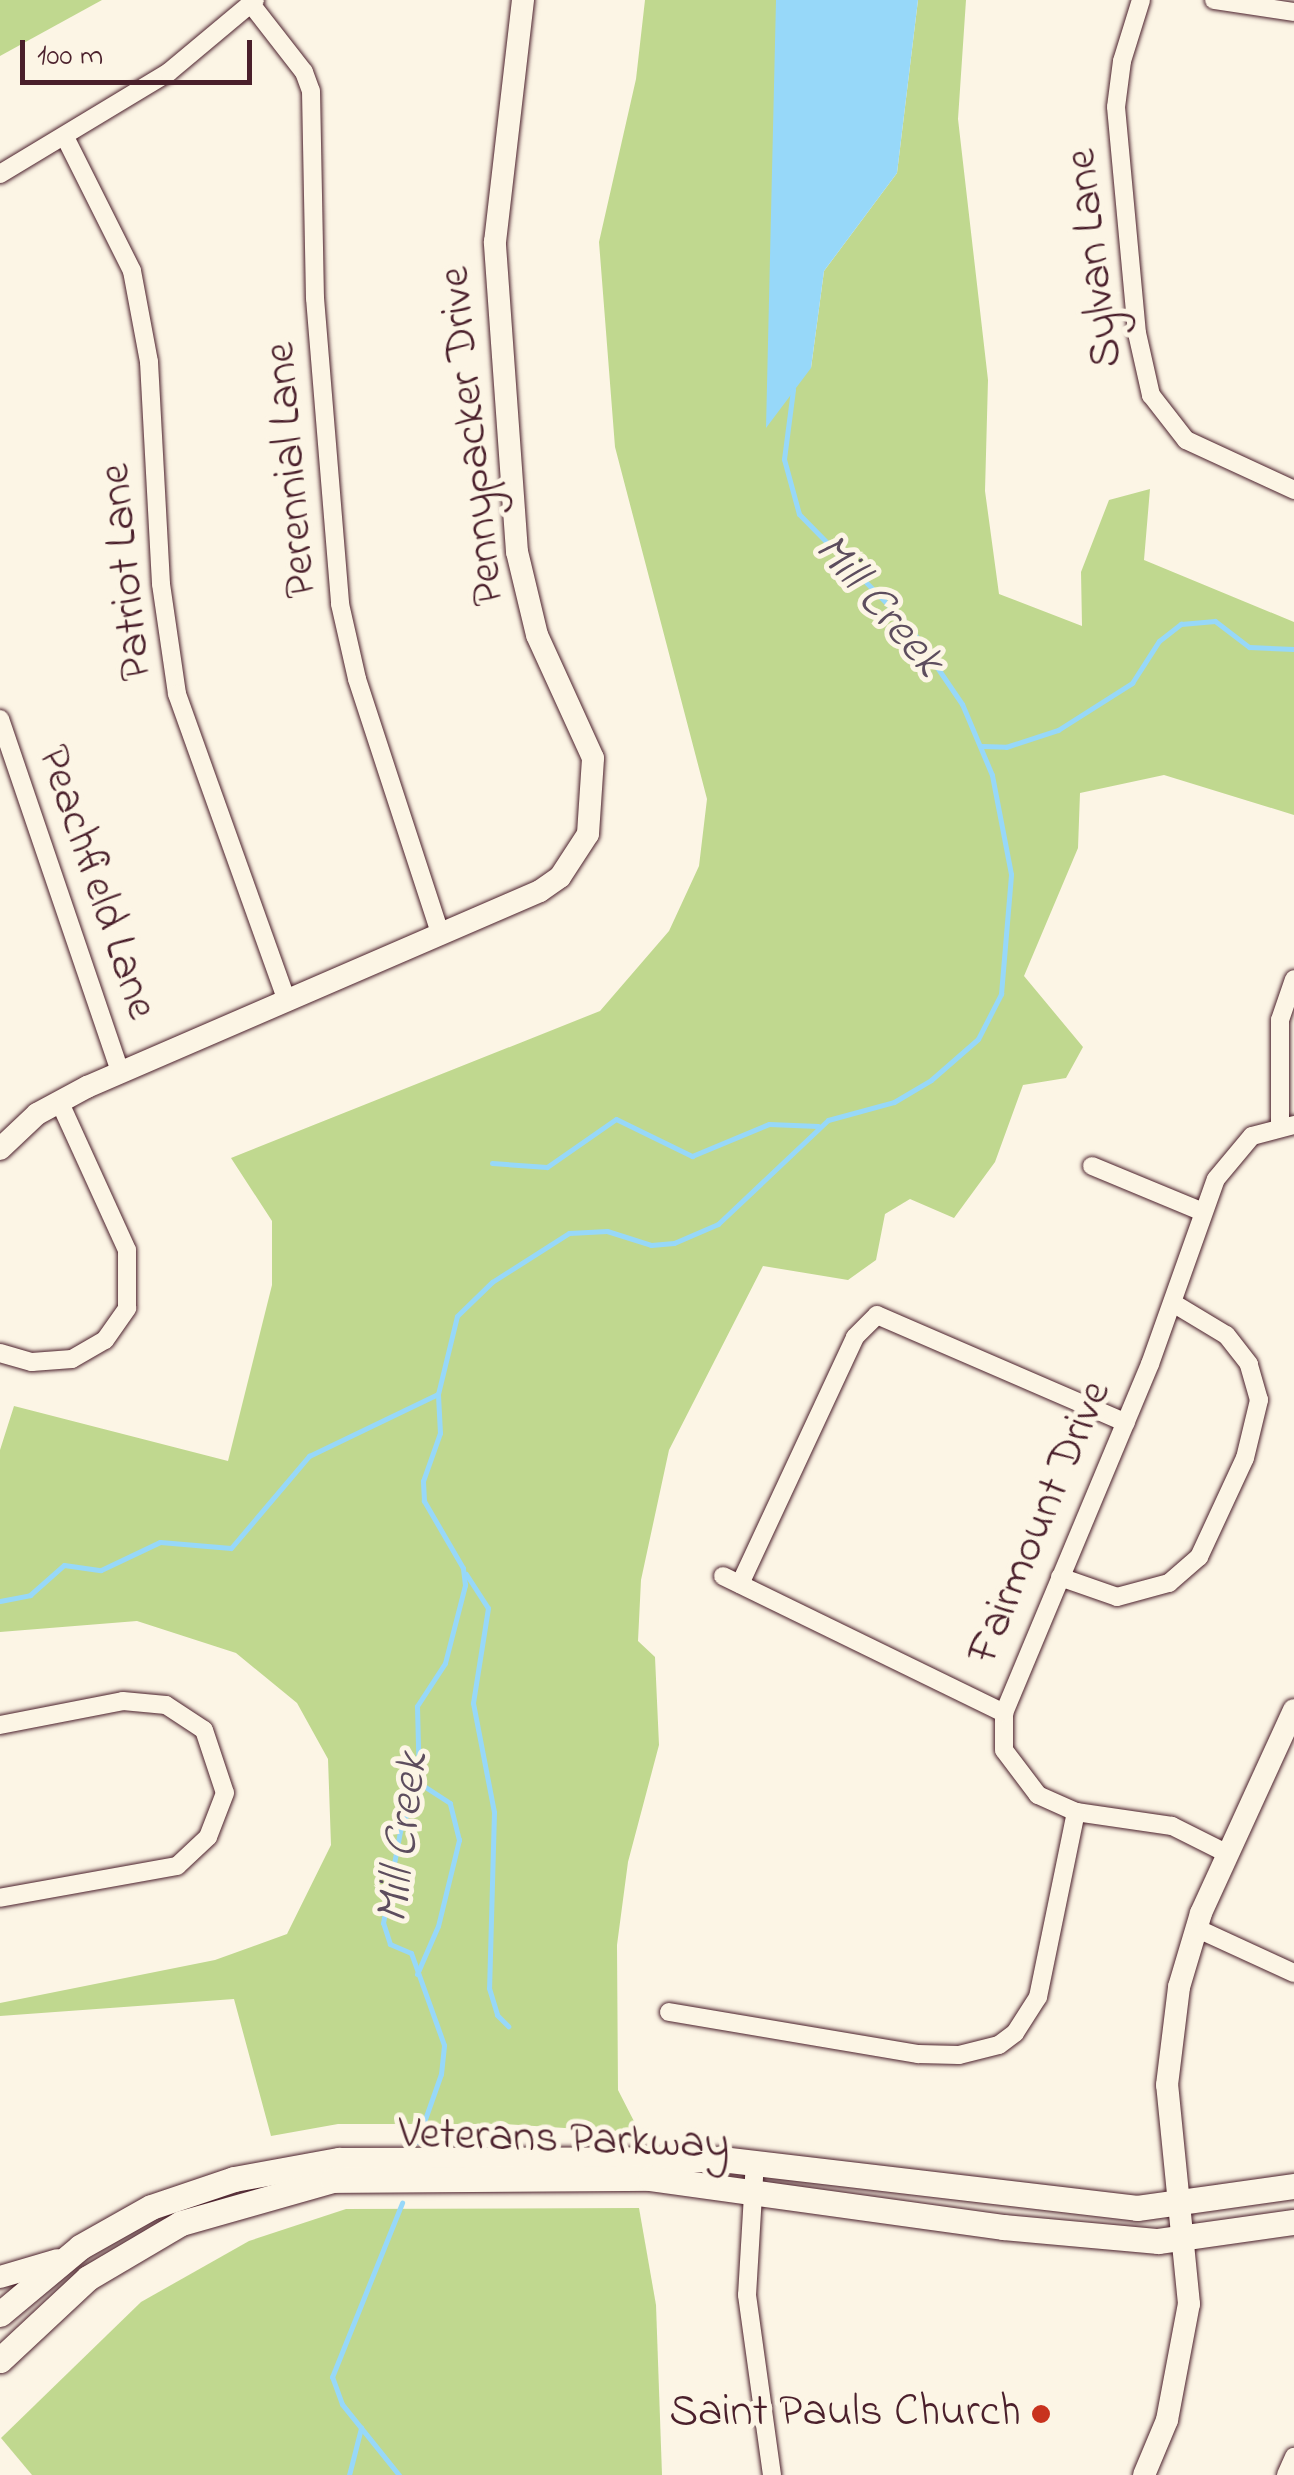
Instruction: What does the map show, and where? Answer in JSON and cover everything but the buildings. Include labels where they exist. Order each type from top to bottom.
[{"type":"main road","name":"Veterans Parkway","points":[[0,2314],[66,2257],[173,2199],[320,2162],[428,2156],[755,2161],[1058,2204],[1182,2204],[1294,2186]]},
{"type":"main road","name":"Veterans Parkway","points":[[0,2360],[10,2331],[88,2278],[181,2223],[333,2180],[604,2176],[752,2190],[1016,2228],[1185,2237],[1294,2222]]},
{"type":"street","name":"Pennypacker Drive","points":[[1,1145],[59,1101],[120,1071],[518,902],[560,877],[576,857],[594,810],[593,758],[537,636],[517,552],[495,242],[522,0]]},
{"type":"street","name":"Sylvan Lane","points":[[1141,0],[1122,60],[1116,107],[1137,333],[1151,395],[1186,440],[1294,490]]},
{"type":"street","points":[[1214,0],[1294,12]]},
{"type":"street","name":"Perennial Lane","points":[[253,2],[304,72],[311,91],[315,298],[340,604],[357,680],[440,933]]},
{"type":"street","points":[[0,174],[194,54],[253,2]]},
{"type":"street","name":"Patriot Lane","points":[[64,137],[132,271],[148,352],[162,595],[177,694],[286,1000]]},
{"type":"street","name":"Peachfield Lane","points":[[0,718],[120,1071]]},
{"type":"street","points":[[1287,1125],[1280,1020],[1294,979]]},
{"type":"street","points":[[0,1354],[52,1362],[90,1352],[117,1325],[131,1289],[112,1210],[59,1101]]},
{"type":"street","name":"Fairmount Drive","points":[[1228,1854],[1163,1823],[1076,1812],[1038,1795],[1012,1768],[1004,1713],[1126,1423],[1203,1212],[1238,1148],[1287,1125]]},
{"type":"street","points":[[1092,1166],[1203,1212]]},
{"type":"street","points":[[1060,1576],[1116,1596],[1169,1583],[1199,1557],[1245,1458],[1259,1400],[1249,1364],[1226,1335],[1172,1303]]},
{"type":"street","points":[[1004,1713],[732,1580],[855,1337],[877,1314],[1126,1423]]},
{"type":"street","points":[[0,1725],[123,1701],[166,1705],[204,1730],[225,1793],[208,1837],[177,1866],[0,1898]]},
{"type":"street","points":[[1144,2475],[1167,2420],[1186,2336],[1185,2237],[1168,2070],[1179,1987],[1196,1928],[1294,1710]]},
{"type":"street","points":[[669,2012],[918,2054],[959,2055],[998,2045],[1016,2033],[1038,1997],[1076,1812]]},
{"type":"street","points":[[1196,1928],[1294,1973]]},
{"type":"street","points":[[755,2161],[748,2320],[772,2475]]},
{"type":"street","points":[[0,2278],[66,2257]]},
{"type":"street","points":[[1286,2475],[1294,2457]]},
{"type":"green space","points":[[0,0],[102,0],[0,56]]},
{"type":"green space","points":[[645,0],[776,0],[811,368],[824,271],[897,173],[918,0],[966,0],[958,119],[988,380],[985,491],[999,594],[1082,626],[1081,572],[1109,500],[1150,489],[1144,560],[1294,622],[1294,815],[1164,775],[1080,793],[1078,848],[1024,976],[1083,1047],[1066,1078],[1023,1085],[995,1162],[954,1218],[910,1199],[885,1214],[876,1260],[848,1280],[763,1266],[669,1450],[641,1580],[638,1641],[655,1657],[659,1745],[628,1862],[617,1945],[618,2090],[640,2133],[505,2124],[338,2124],[271,2136],[234,1999],[0,2016],[0,2003],[215,1960],[287,1934],[331,1845],[328,1759],[297,1703],[236,1653],[137,1621],[0,1632],[0,1450],[14,1406],[228,1461],[272,1285],[272,1221],[231,1158],[600,1011],[669,931],[699,866],[707,799],[615,447],[599,242],[636,79]]},
{"type":"green space","points":[[639,2208],[656,2305],[662,2475],[32,2475],[1,2438],[141,2302],[249,2241],[346,2209]]},
{"type":"water","points":[[776,0],[918,0],[897,173],[824,271],[811,368],[766,428]]},
{"type":"waterway","name":"Mill Creek","points":[[417,2142],[441,2074],[444,2045],[411,1953],[390,1944],[383,1923],[400,1831],[419,1783],[417,1706],[445,1663],[465,1585],[463,1568],[424,1501],[423,1481],[440,1433],[438,1394],[457,1316],[492,1282],[569,1233],[607,1231],[651,1245],[674,1243],[718,1224],[828,1120],[894,1102],[931,1080],[978,1039],[1001,994],[1011,874],[992,775],[962,704],[909,626],[799,514],[784,459],[793,390]]},
{"type":"waterway","points":[[982,746],[1006,747],[1058,730],[1132,683],[1159,641],[1181,624],[1215,621],[1249,647],[1294,649]]},
{"type":"waterway","points":[[492,1163],[547,1167],[616,1119],[692,1156],[769,1124],[818,1126]]},
{"type":"waterway","points":[[0,1601],[30,1595],[64,1565],[101,1570],[160,1542],[231,1548],[309,1456],[438,1394]]},
{"type":"waterway","points":[[466,1574],[488,1608],[473,1703],[494,1812],[489,1988],[497,2015],[508,2026]]},
{"type":"waterway","points":[[417,1974],[438,1926],[459,1840],[450,1803],[419,1783]]},
{"type":"waterway","name":"Mill Creek","points":[[399,2475],[342,2404],[332,2377],[402,2203]]},
{"type":"waterway","points":[[349,2475],[361,2428]]},
{"type":"place","name":"Saint Pauls Church","points":[[1041,2414]]}]
